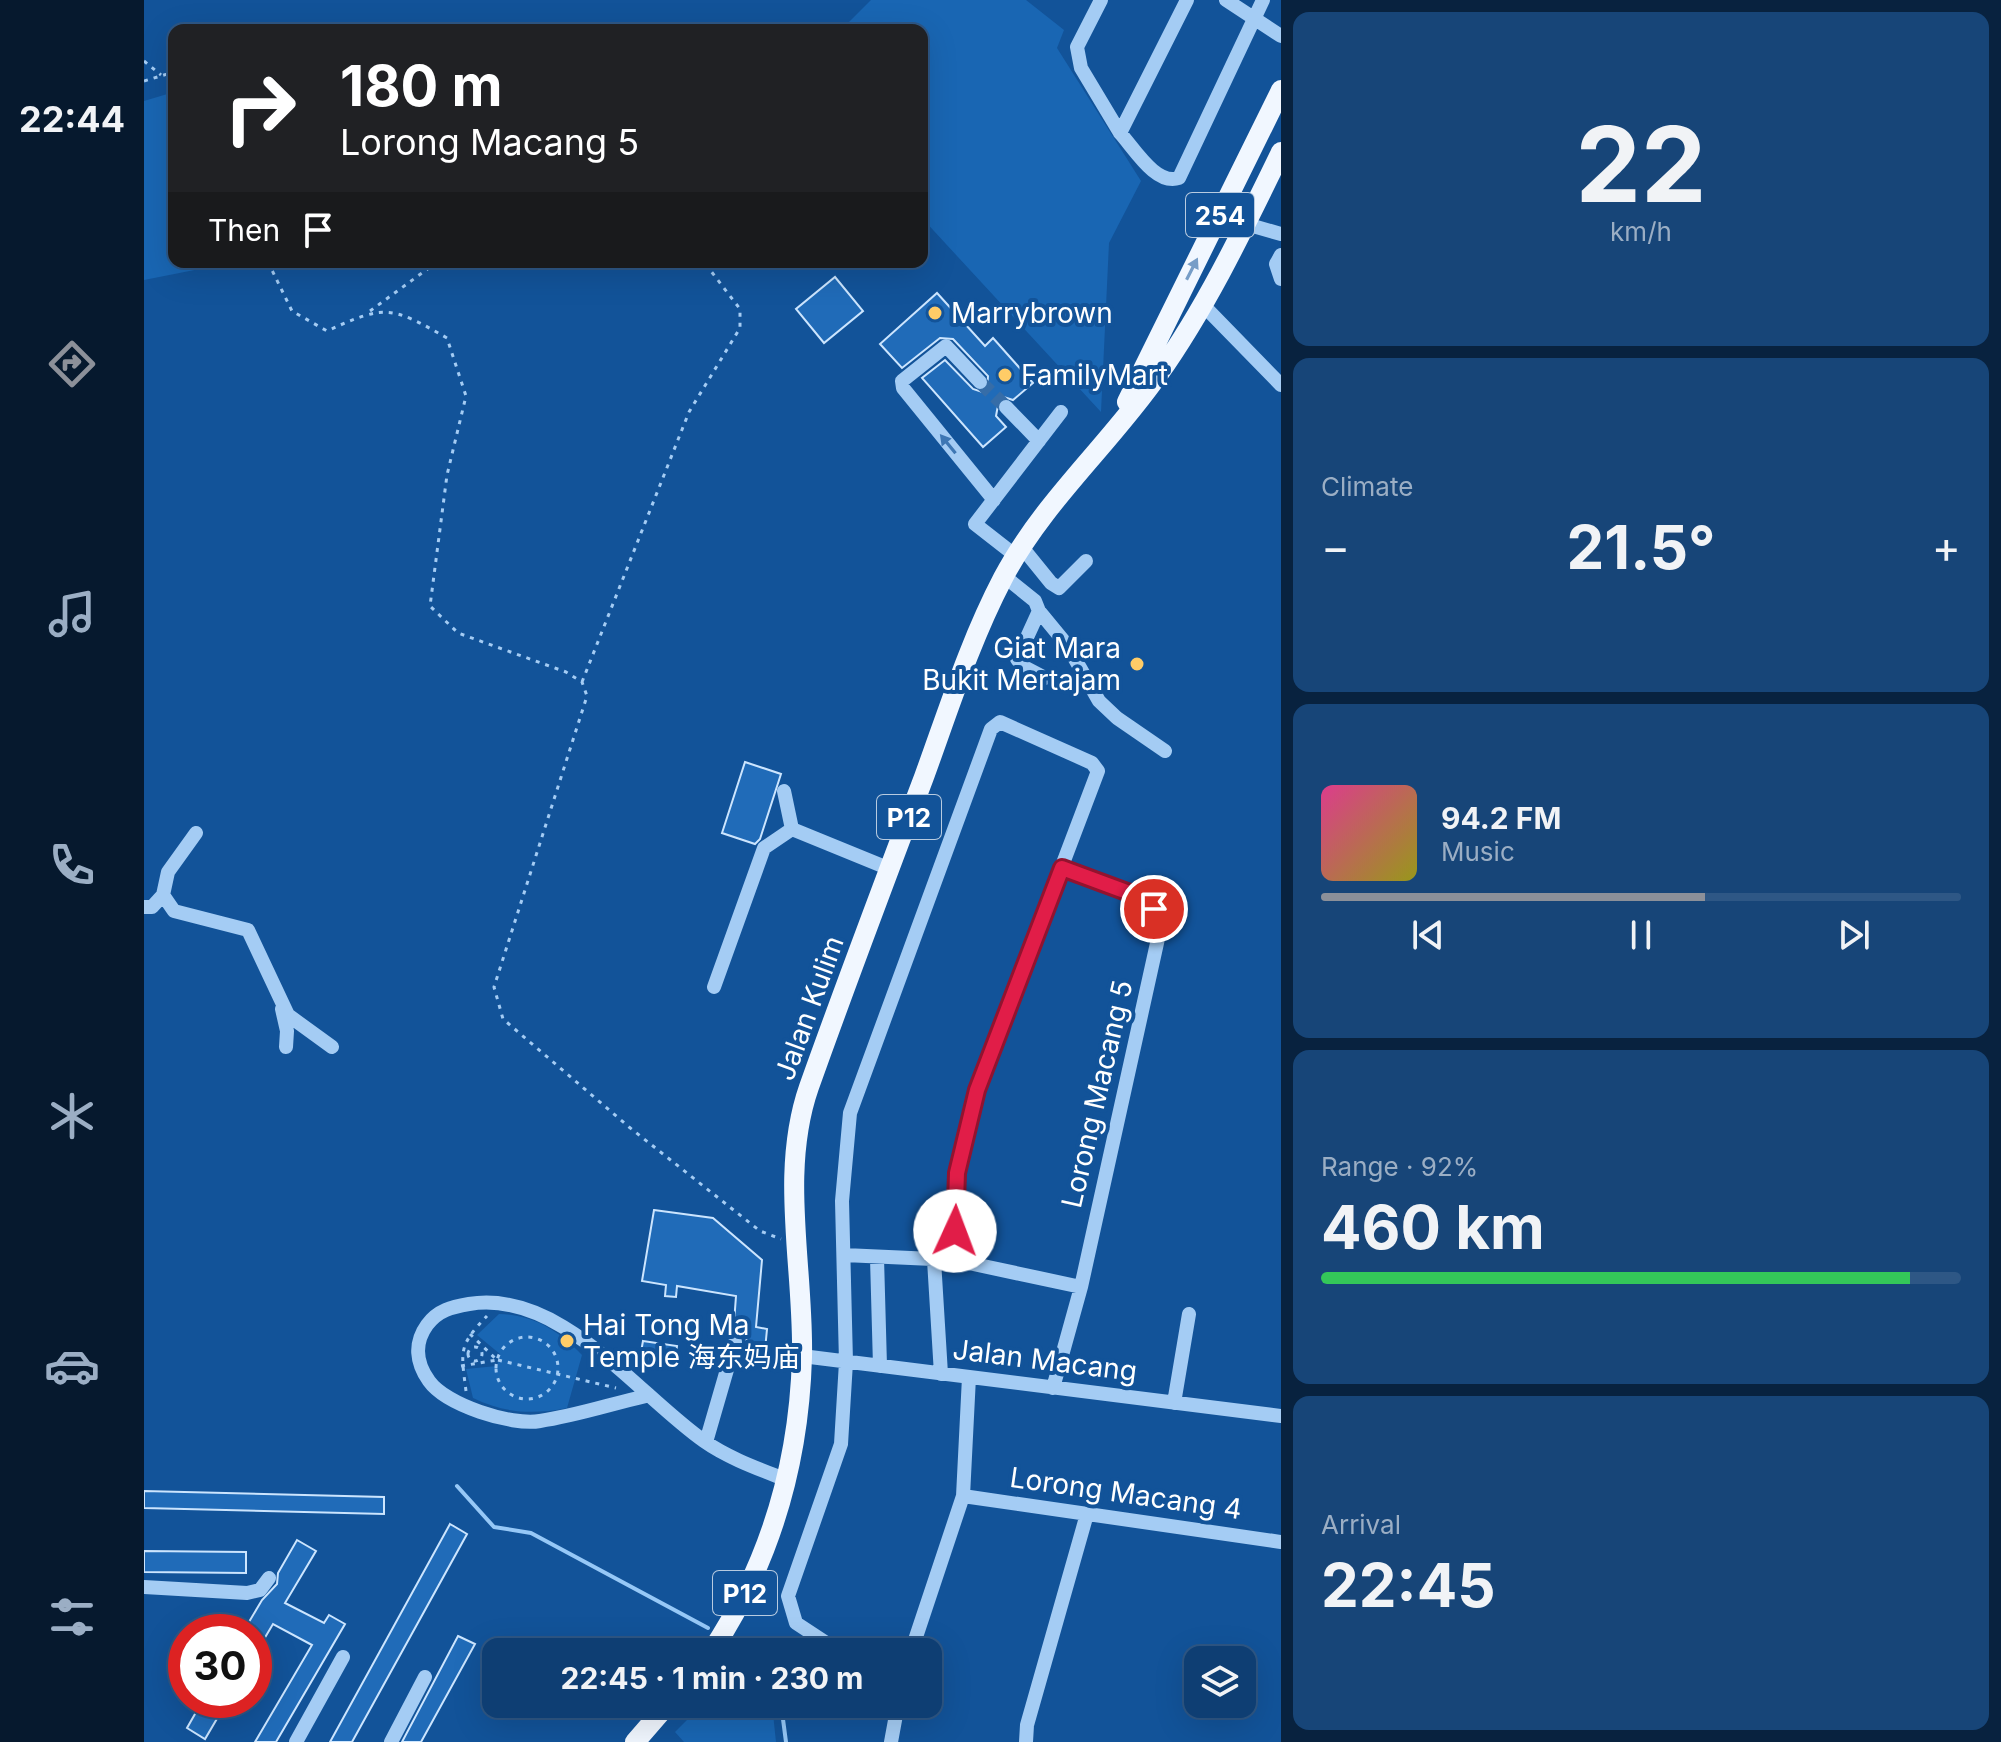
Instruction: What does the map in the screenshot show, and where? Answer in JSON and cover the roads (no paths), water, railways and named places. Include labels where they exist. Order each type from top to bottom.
[{"type":"main road","name":"254","points":[[1115,427],[1281,90]]},
{"type":"main road","name":"254","points":[[1115,427],[1156,378],[1203,305],[1281,152]]},
{"type":"main road","name":"Jalan Kulim","points":[[720,1638],[767,1549],[792,1458],[802,1356],[795,1161],[807,1093],[985,614],[1018,551],[1115,427]]},
{"type":"main road","points":[[635,1742],[656,1718]]},
{"type":"street","points":[[1101,0],[1077,47],[1081,68],[1120,133],[1160,177],[1172,181],[1179,178],[1263,0]]},
{"type":"street","points":[[1120,133],[1187,0]]},
{"type":"street","points":[[1226,0],[1281,36]]},
{"type":"street","points":[[1246,224],[1280,232]]},
{"type":"street","points":[[1281,255],[1276,264],[1281,279]]},
{"type":"street","points":[[1203,305],[1281,385]]},
{"type":"street","points":[[980,382],[946,346],[902,381],[903,388],[994,500]]},
{"type":"street","points":[[1006,407],[1039,441]]},
{"type":"street","points":[[1061,412],[975,524],[1018,551],[1059,588],[1086,561]]},
{"type":"street","points":[[1004,576],[1037,606],[1067,645],[1099,701],[1117,718],[1165,751]]},
{"type":"street","points":[[1045,678],[1022,666],[1017,659],[1037,606],[1051,583]]},
{"type":"street","points":[[819,1638],[796,1623],[788,1596],[841,1444],[846,1362],[842,1201],[850,1113],[991,729],[1000,722],[1092,763],[1098,771],[977,1090],[957,1173],[955,1260]]},
{"type":"street","points":[[784,791],[792,829]]},
{"type":"street","points":[[792,829],[890,869]]},
{"type":"street","points":[[714,987],[764,848],[792,829]]},
{"type":"street","points":[[144,907],[152,907],[163,895],[168,872],[196,833]]},
{"type":"street","name":"Lorong Macang 5","points":[[1053,1388],[1081,1287],[1159,934],[1154,909],[1143,898],[1062,868]]},
{"type":"street","points":[[163,895],[174,911],[248,930],[288,1015],[332,1047]]},
{"type":"street","points":[[280,1001],[287,1031],[286,1047]]},
{"type":"street","points":[[844,1255],[955,1260],[1081,1287]]},
{"type":"street","points":[[877,1258],[880,1366]]},
{"type":"street","points":[[934,1260],[941,1374]]},
{"type":"street","points":[[646,1396],[536,1422],[482,1413],[442,1395],[429,1381],[420,1364],[417,1346],[434,1315],[475,1303],[500,1304],[545,1316],[591,1346],[646,1396],[706,1442],[787,1480]]},
{"type":"street","points":[[1174,1403],[1189,1314]]},
{"type":"street","points":[[706,1442],[735,1342]]},
{"type":"street","name":"Jalan Macang","points":[[802,1356],[1281,1416]]},
{"type":"street","points":[[916,1638],[963,1496],[969,1377]]},
{"type":"street","name":"Lorong Macang 4","points":[[963,1496],[1281,1542]]},
{"type":"street","points":[[1026,1742],[1027,1725],[1087,1514]]},
{"type":"street","points":[[144,1587],[247,1593],[260,1590],[269,1578]]},
{"type":"street","points":[[296,1742],[343,1657]]},
{"type":"street","points":[[391,1742],[425,1677]]},
{"type":"street","points":[[891,1742],[895,1718]]},
{"type":"waterway","points":[[457,1486],[494,1527],[531,1533],[708,1628]]},
{"type":"waterway","points":[[783,1718],[786,1742]]},
{"type":"tunnel","points":[[980,382],[1006,407]]},
{"type":"place","name":"Marrybrown","points":[[935,313]]},
{"type":"place","name":"FamilyMart","points":[[1005,375]]},
{"type":"place","name":"Giat Mara Bukit Mertajam","points":[[1137,664]]},
{"type":"place","name":"Hai Tong Ma Temple 海东妈庙","points":[[567,1341]]}]
